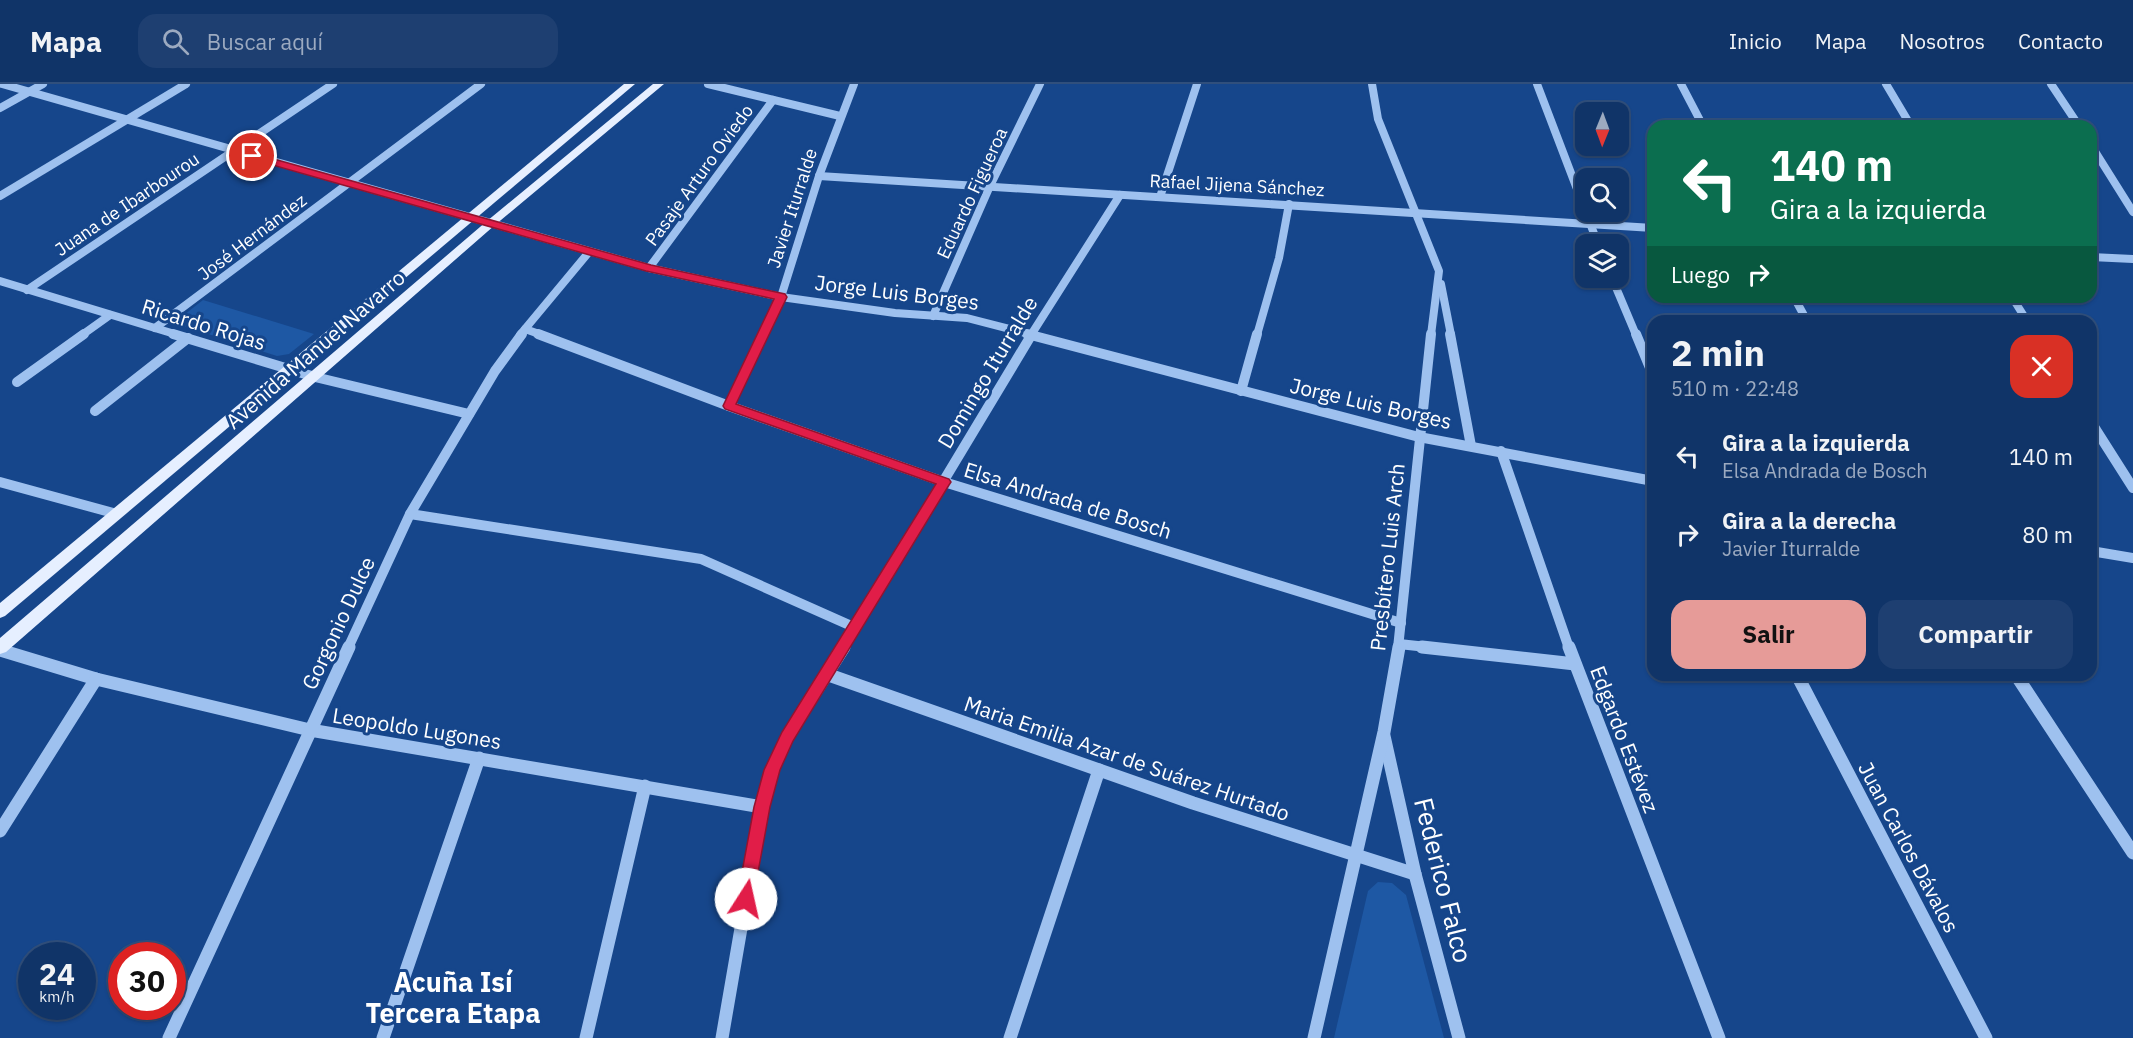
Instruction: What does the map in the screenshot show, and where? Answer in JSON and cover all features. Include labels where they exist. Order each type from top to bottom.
[{"type":"main road","name":"Avenida Manuel Navarro","points":[[0,612],[630,84]]},
{"type":"main road","name":"Avenida Manuel Navarro","points":[[0,648],[491,223],[659,84]]},
{"type":"street","name":"Jorge Luis Borges","points":[[2,84],[650,268],[781,297],[933,316],[967,318],[1419,437],[1647,480]]},
{"type":"street","points":[[0,108],[43,84]]},
{"type":"street","points":[[0,196],[186,84]]},
{"type":"street","name":"Juana de Ibarbourou","points":[[27,290],[333,84]]},
{"type":"street","name":"José Hernández","points":[[155,328],[482,84]]},
{"type":"street","points":[[708,84],[840,116]]},
{"type":"street","name":"Javier Iturralde","points":[[729,406],[781,297],[819,176],[854,84]]},
{"type":"street","name":"Eduardo Figueroa","points":[[933,316],[990,186],[1040,84]]},
{"type":"street","points":[[1160,197],[1197,84]]},
{"type":"street","name":"Presbítero Luis Arch","points":[[1314,1038],[1384,732],[1399,644],[1419,437],[1439,271],[1378,119],[1372,84]]},
{"type":"street","points":[[1538,84],[1594,234]]},
{"type":"street","points":[[1681,84],[1700,120]]},
{"type":"street","points":[[1886,84],[1907,120]]},
{"type":"street","points":[[2051,84],[2075,120]]},
{"type":"street","name":"Pasaje Arturo Oviedo","points":[[650,268],[773,100]]},
{"type":"street","points":[[2097,155],[2133,212]]},
{"type":"street","name":"Rafael Jijena Sánchez","points":[[819,176],[1647,228]]},
{"type":"street","name":"Domingo Iturralde","points":[[722,1038],[762,807],[772,770],[787,737],[856,628],[1032,334],[1120,195]]},
{"type":"street","points":[[1241,391],[1279,258],[1289,204]]},
{"type":"street","name":"Gorgonio Dulce","points":[[169,1038],[410,514],[495,371],[525,329],[589,252]]},
{"type":"street","points":[[2097,257],[2133,259]]},
{"type":"street","points":[[1439,271],[1471,446]]},
{"type":"street","name":"Ricardo Rojas","points":[[0,281],[315,377],[469,414]]},
{"type":"street","points":[[1616,288],[1647,361]]},
{"type":"street","points":[[17,382],[110,315]]},
{"type":"street","name":"Elsa Andrada de Bosch","points":[[525,329],[729,406],[944,482],[1401,623]]},
{"type":"street","points":[[95,411],[188,338]]},
{"type":"street","points":[[2097,431],[2133,488]]},
{"type":"street","name":"Edgardo Estévez","points":[[1501,452],[1575,664],[1719,1038]]},
{"type":"street","points":[[0,482],[117,514]]},
{"type":"street","points":[[410,514],[701,559],[856,628]]},
{"type":"street","points":[[2097,552],[2133,558]]},
{"type":"street","points":[[1399,644],[1575,664]]},
{"type":"street","name":"Leopoldo Lugones","points":[[0,648],[96,679],[310,730],[762,807]]},
{"type":"street","name":"Maria Emilia Azar de Suárez Hurtado","points":[[826,674],[1099,770],[1354,856],[1415,874]]},
{"type":"street","points":[[0,831],[96,679]]},
{"type":"street","name":"Juan Carlos Dávalos","points":[[1800,681],[1986,1038]]},
{"type":"street","points":[[2020,681],[2133,853]]},
{"type":"street","name":"Federico Falco","points":[[1384,732],[1415,874],[1460,1038]]},
{"type":"street","points":[[383,1038],[479,758]]},
{"type":"street","points":[[1010,1038],[1099,770]]},
{"type":"street","points":[[586,1038],[645,786]]},
{"type":"shaded area","points":[[203,300],[314,334],[289,354],[277,356],[180,325],[177,322]]},
{"type":"shaded area","points":[[1378,882],[1392,883],[1406,895],[1444,1038],[1334,1038],[1368,891]]},
{"type":"district","name":"Acuña Isí Tercera Etapa","points":[[453,996]]},
{"type":"route","points":[[252,156],[589,252],[781,297],[729,406],[944,482],[787,737],[772,770],[762,807],[746,899]]}]
